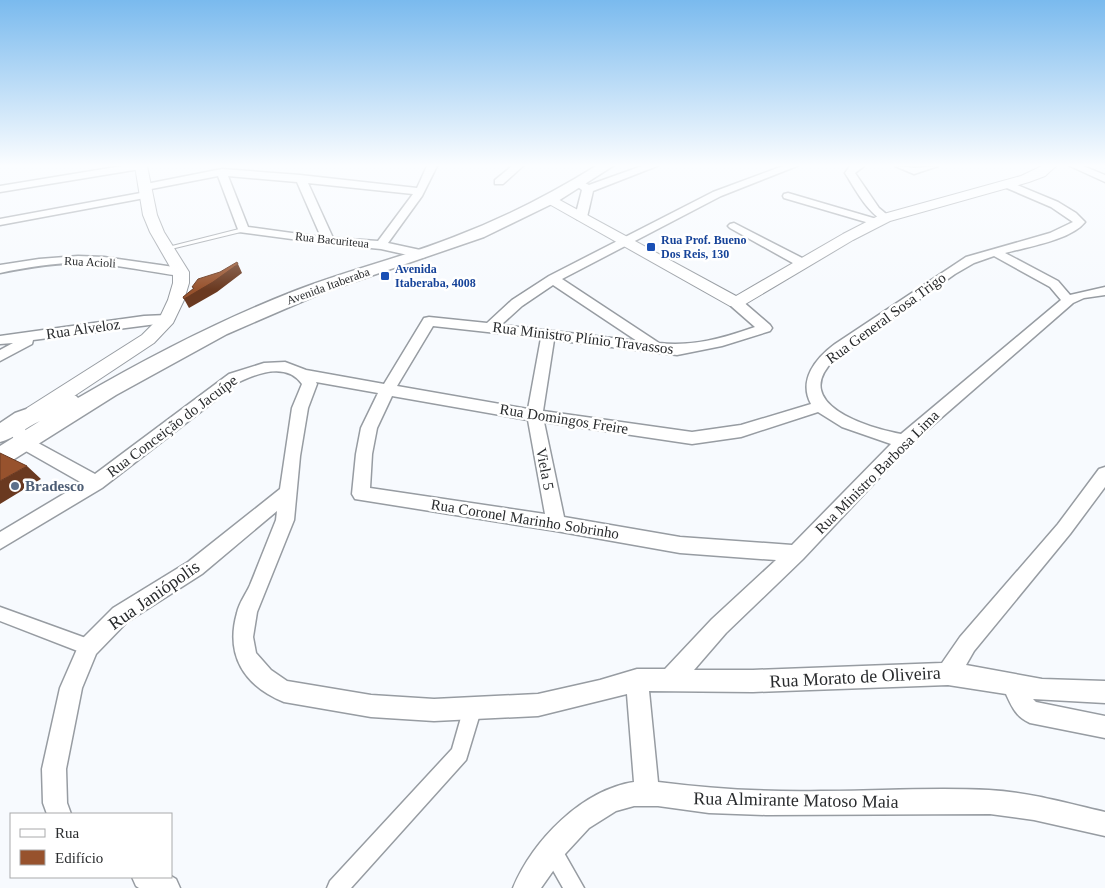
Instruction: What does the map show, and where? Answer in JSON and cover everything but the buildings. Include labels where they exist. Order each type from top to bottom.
[{"type":"main road","name":"Avenida Itaberaba","points":[[16,432],[106,390],[189,346],[263,310],[334,283],[421,254],[484,230],[533,207]]},
{"type":"main road","name":"Avenida Itaberaba","points":[[0,457],[16,432],[56,406],[106,390]]},
{"type":"main road","points":[[0,447],[16,432]]},
{"type":"street","points":[[0,222],[69,207]]},
{"type":"street","points":[[16,432],[85,380],[148,339],[167,319],[181,283],[181,272],[157,232],[149,207]]},
{"type":"street","points":[[235,207],[243,230]]},
{"type":"street","points":[[314,207],[329,241]]},
{"type":"street","points":[[381,246],[408,207]]},
{"type":"street","points":[[563,207],[736,303],[766,328]]},
{"type":"street","points":[[581,217],[582,207]]},
{"type":"street","points":[[491,327],[517,303],[552,280],[689,207]]},
{"type":"street","points":[[832,207],[881,220]]},
{"type":"street","points":[[873,207],[881,220]]},
{"type":"street","points":[[736,303],[881,220],[925,207]]},
{"type":"street","name":"Rua General Sosa Trigo","points":[[820,406],[814,396],[814,382],[821,366],[840,349],[951,271],[970,260],[1060,234],[1077,227],[1079,222],[1073,215],[1060,207]]},
{"type":"street","points":[[734,226],[804,264]]},
{"type":"street","name":"Rua Bacuriteua","points":[[243,230],[381,246],[421,254]]},
{"type":"street","points":[[995,252],[1054,284],[1068,300]]},
{"type":"street","name":"Rua Acioli","points":[[0,269],[29,263],[72,260],[103,261],[181,272]]},
{"type":"street","points":[[552,280],[657,348]]},
{"type":"street","name":"Rua Ministro Barbosa Lima","points":[[669,681],[719,626],[796,553],[904,441],[1068,300],[1081,295],[1105,291]]},
{"type":"street","name":"Rua Alveloz","points":[[0,341],[167,319]]},
{"type":"street","name":"Rua Ministro Plínio Travassos","points":[[387,391],[429,321],[677,350],[702,348],[766,328]]},
{"type":"street","points":[[0,356],[16,346],[44,334]]},
{"type":"street","points":[[535,415],[548,335]]},
{"type":"street","name":"Rua Alveloz","points":[[0,341],[16,346]]},
{"type":"street","points":[[0,350],[16,346]]},
{"type":"street","name":"Rua Conceição do Jacuípe","points":[[16,432],[96,482],[234,378],[247,371],[282,367],[305,375]]},
{"type":"street","points":[[305,375],[310,384],[300,408],[286,493],[284,520],[247,612],[243,637],[246,657],[264,678],[284,691],[371,706],[434,710],[474,707],[460,754],[337,888]]},
{"type":"street","name":"Rua Domingos Freire","points":[[305,375],[387,391],[692,438],[723,436],[788,418],[820,406]]},
{"type":"street","points":[[56,406],[85,380]]},
{"type":"street","name":"Rua Coronel Marinho Sobrinho","points":[[387,391],[370,428],[364,454],[361,494],[556,522],[680,545],[796,553]]},
{"type":"street","points":[[820,406],[838,418],[865,430],[882,437],[904,441]]},
{"type":"street","name":"Viela 5","points":[[535,415],[556,522]]},
{"type":"street","name":"Rua Morato de Oliveira","points":[[474,707],[538,705],[600,691],[637,680],[753,681],[948,674],[967,644],[1064,529],[1105,474]]},
{"type":"street","points":[[0,542],[96,482]]},
{"type":"street","name":"Rua Janiópolis","points":[[59,813],[55,803],[54,769],[71,688],[88,646],[120,615],[195,568],[286,493]]},
{"type":"street","points":[[0,614],[88,646]]},
{"type":"street","points":[[948,674],[969,676],[1042,690],[1105,692]]},
{"type":"street","points":[[637,680],[647,792]]},
{"type":"street","points":[[1013,685],[1023,705],[1030,712],[1105,727]]},
{"type":"street","name":"Rua Almirante Matoso Maia","points":[[526,888],[552,851],[575,824],[600,805],[626,795],[647,792],[692,799],[768,803],[990,802],[1050,810],[1105,824]]},
{"type":"street","points":[[552,851],[574,888]]},
{"type":"street","points":[[147,878],[167,888]]},
{"type":"lane","points":[[167,248],[243,230]]},
{"type":"place","name":"Rua Prof. Bueno Dos Reis, 130","points":[[651,247]]},
{"type":"place","name":"Avenida Itaberaba, 4008","points":[[385,276]]},
{"type":"place","name":"Bradesco","points":[[15,486]]}]
